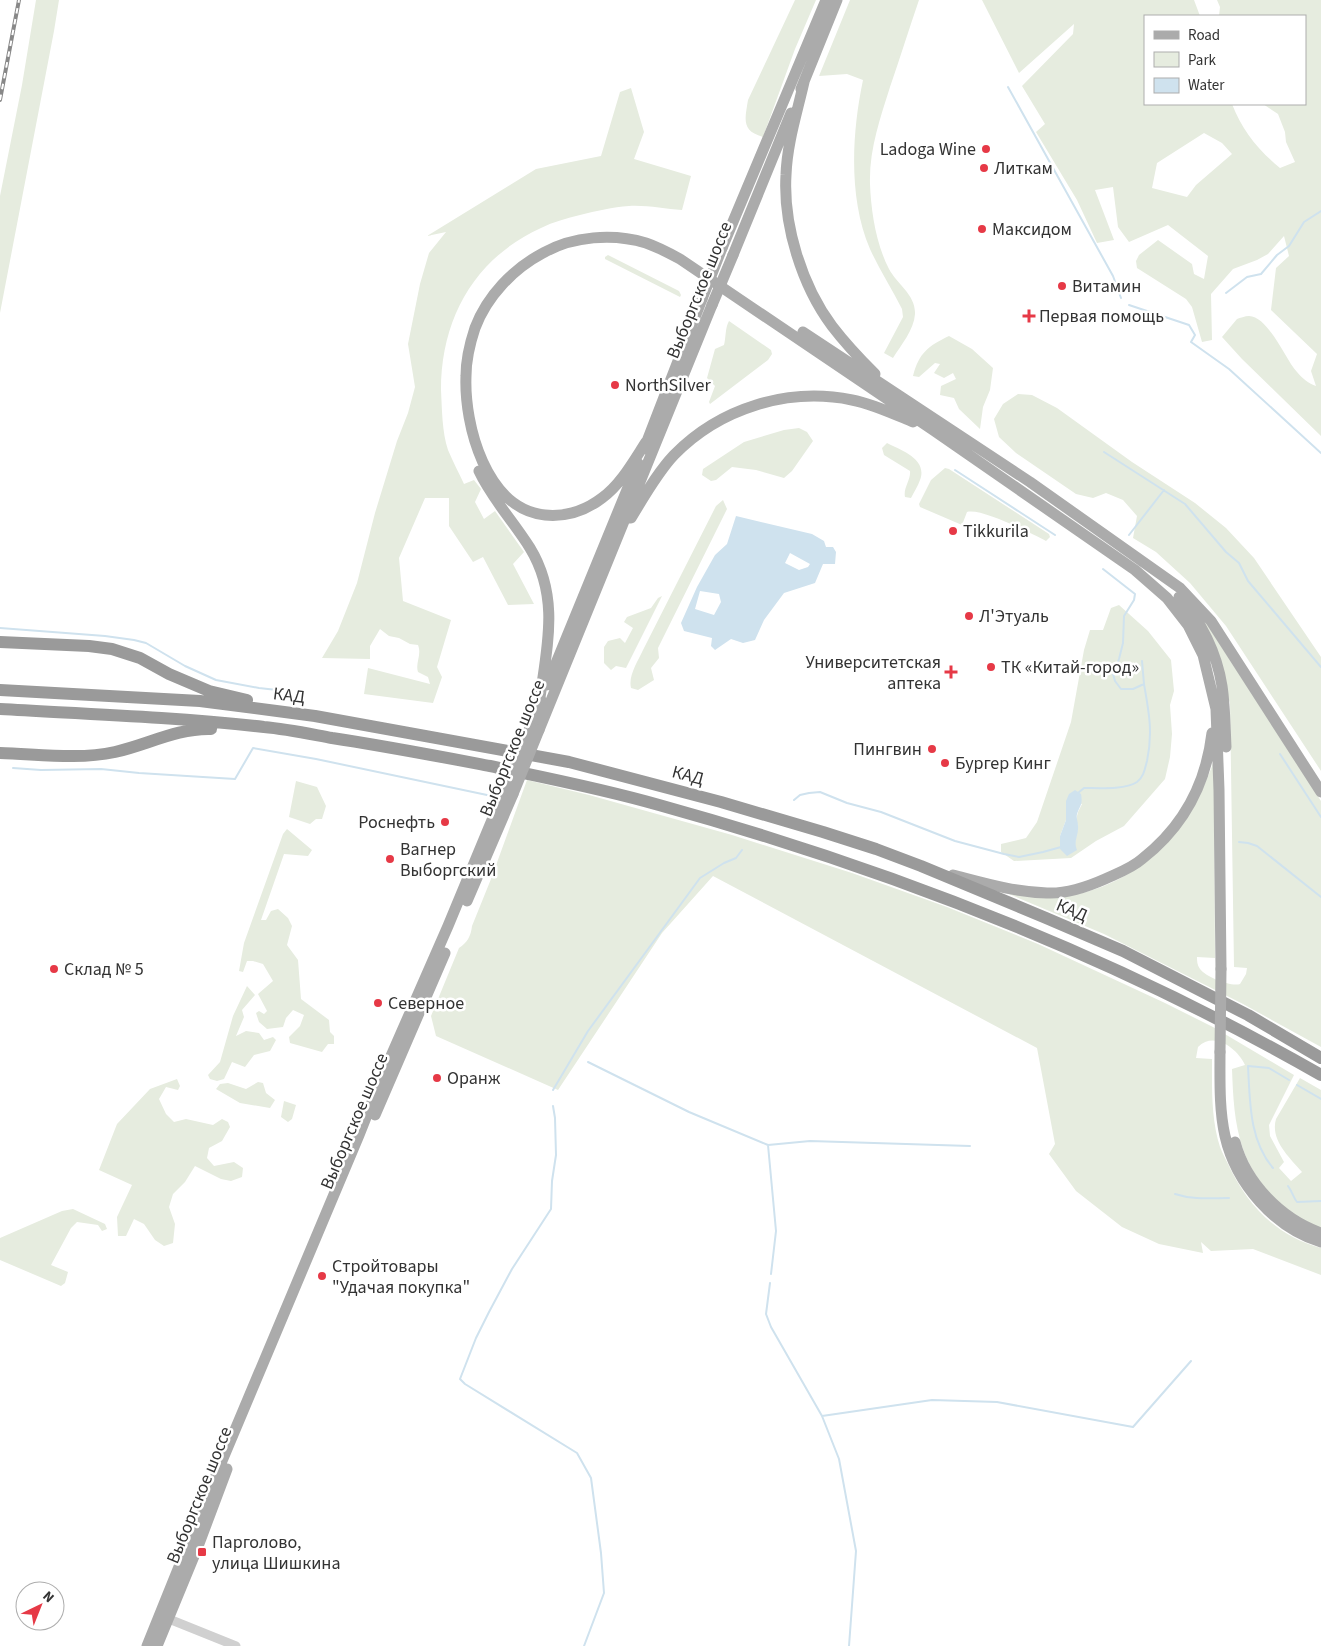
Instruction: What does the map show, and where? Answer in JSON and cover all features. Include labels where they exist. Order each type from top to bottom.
[{"type":"highway","points":[[0,642],[112,648],[140,658],[169,674],[209,692],[315,716]]},
{"type":"highway","name":"КАД","points":[[0,690],[200,701],[315,716],[569,762],[721,802],[876,849],[1123,951],[1248,1015],[1321,1058]]},
{"type":"highway","name":"КАД","points":[[0,709],[114,715],[265,727],[410,750],[567,782],[658,804],[817,852],[974,909],[1114,968],[1241,1031],[1321,1075]]},
{"type":"highway","points":[[0,753],[85,756],[115,752],[187,730],[207,729],[278,734],[305,733]]},
{"type":"main road","name":"Выборгское шоссе","points":[[147,1646],[164,1617],[384,1072],[508,793],[612,550],[707,302],[722,248],[826,0]]},
{"type":"main road","name":"Выборгское шоссе","points":[[534,729],[539,705],[646,442],[707,302],[732,255],[837,0]]},
{"type":"main road","points":[[804,82],[790,139],[785,176],[787,210],[794,249],[806,282],[831,325],[851,349],[891,390]]},
{"type":"main road","points":[[539,705],[549,645],[549,616],[545,583],[538,562],[489,491],[464,434],[458,397],[458,367],[469,324],[486,293],[509,268],[524,256],[544,244],[578,233],[606,230],[630,232],[648,236],[684,253],[1030,482],[1180,588],[1211,621],[1321,792]]},
{"type":"main road","points":[[646,442],[623,476],[609,492],[587,508],[570,514],[558,516],[538,514],[523,508],[502,493],[488,474],[472,432],[467,406],[466,368],[472,339],[486,306],[499,288],[521,267],[547,250],[579,240],[606,238],[637,241],[680,259],[933,430],[1135,570],[1167,598],[1188,625],[1203,655],[1216,709],[1220,790],[1223,970]]},
{"type":"main road","points":[[612,550],[646,493],[673,456],[706,429],[750,406],[790,397],[820,396],[853,400],[933,430]]},
{"type":"main road","points":[[1158,573],[1183,600],[1199,624],[1212,652],[1222,685],[1225,722],[1220,1092],[1225,1136],[1233,1161],[1250,1191],[1271,1213],[1294,1231],[1307,1238],[1321,1242]]},
{"type":"main road","points":[[921,866],[1010,890],[1048,893],[1085,888],[1118,873],[1142,860],[1179,822],[1201,782],[1207,766],[1216,709]]},
{"type":"main road","points":[[1222,1054],[1229,1123],[1248,1175],[1283,1213],[1304,1228],[1321,1233]]},
{"type":"main road","name":"Выборгское шоссе","points":[[157,1646],[164,1617]]},
{"type":"street","points":[[164,1617],[236,1646]]},
{"type":"green space","points":[[36,0],[59,0],[0,313],[0,196],[22,85]]},
{"type":"green space","points":[[795,0],[816,0],[795,49],[763,137],[748,128],[746,118],[748,100]]},
{"type":"green space","points":[[850,0],[919,0],[879,123],[870,171],[873,216],[884,259],[892,274],[909,295],[915,314],[907,337],[893,358],[884,353],[903,317],[902,309],[870,249],[863,229],[855,187],[856,121],[863,80],[847,74],[819,76]]},
{"type":"green space","points":[[982,0],[1194,0],[1200,15],[1144,15],[1144,105],[1232,105],[1252,139],[1280,168],[1295,162],[1286,142],[1285,132],[1278,114],[1264,105],[1306,105],[1306,15],[1219,15],[1220,7],[1217,0],[1321,0],[1321,436],[1222,337],[1237,319],[1249,316],[1256,318],[1270,331],[1299,374],[1316,386],[1311,371],[1317,354],[1271,310],[1276,268],[1289,256],[1284,236],[1268,254],[1233,269],[1211,294],[1212,340],[1202,342],[1192,307],[1186,299],[1137,268],[1136,261],[1139,255],[1158,240],[1192,264],[1194,274],[1204,279],[1208,256],[1168,225],[1129,242],[1118,227],[1113,187],[1095,190],[1114,240],[1097,243],[1077,200],[1036,132],[1045,124],[1022,86],[1073,34],[1074,24],[1019,73]],"holes":[[[1204,133],[1222,143],[1232,154],[1196,185],[1187,197],[1152,188],[1157,163]]]},
{"type":"green space","points":[[631,88],[644,132],[634,159],[691,176],[682,210],[636,206],[604,209],[555,222],[541,228],[518,241],[480,273],[466,293],[455,315],[447,339],[441,390],[442,413],[448,450],[464,484],[474,480],[481,489],[475,502],[484,519],[495,511],[524,552],[513,564],[534,604],[508,605],[483,557],[473,562],[449,526],[449,498],[425,498],[399,558],[403,601],[451,620],[437,667],[442,677],[433,703],[364,694],[368,668],[430,684],[428,677],[418,672],[418,645],[389,636],[380,629],[370,646],[370,659],[322,658],[338,631],[357,583],[375,513],[415,387],[408,344],[420,284],[429,253],[446,232],[427,236],[536,169],[601,156],[620,92]]},
{"type":"green space","points":[[608,255],[679,291],[680,297],[605,259]]},
{"type":"green space","points":[[729,321],[771,350],[772,354],[768,360],[710,404],[715,386],[707,378],[715,349],[724,345]]},
{"type":"green space","points":[[949,336],[972,349],[993,368],[990,390],[983,407],[980,429],[959,409],[954,398],[940,395],[941,386],[956,379],[953,373],[944,378],[934,373],[940,364],[935,363],[919,377],[913,376],[918,361],[925,351]]},
{"type":"green space","points":[[1018,394],[1032,395],[1057,408],[1132,462],[1195,503],[1226,528],[1254,558],[1321,657],[1321,771],[1226,626],[1190,583],[1156,552],[1133,538],[1137,516],[1123,500],[1106,493],[1093,498],[1076,494],[1016,453],[999,437],[994,419],[1003,404]]},
{"type":"green space","points":[[799,428],[807,432],[813,441],[792,471],[784,478],[756,470],[732,467],[716,480],[711,481],[702,475],[703,469],[744,442],[784,430]]},
{"type":"green space","points":[[887,443],[912,456],[920,466],[920,480],[911,498],[905,497],[910,471],[884,455],[882,448]]},
{"type":"green space","points":[[945,468],[1049,534],[1050,537],[1046,541],[994,517],[974,512],[967,512],[962,525],[920,507],[919,504],[931,480]]},
{"type":"green space","points":[[723,500],[727,509],[658,648],[659,658],[651,668],[654,680],[638,690],[631,688],[630,683],[636,664],[716,506]]},
{"type":"green space","points":[[662,596],[626,668],[616,666],[611,670],[604,663],[604,647],[608,641],[620,638],[625,643],[633,628],[624,622],[627,617],[651,608],[658,598]]},
{"type":"green space","points":[[1119,605],[1148,631],[1171,660],[1174,691],[1170,705],[1172,734],[1170,757],[1165,779],[1124,826],[1096,841],[1071,858],[1014,861],[1001,852],[1001,844],[1026,838],[1037,822],[1071,722],[1084,650],[1090,630],[1103,630],[1111,608]],"holes":[[[1066,801],[1082,804],[1076,820],[1078,826],[1075,848],[1060,836],[1066,820]]]},
{"type":"green space","points":[[1199,612],[1321,801],[1321,1047],[1243,1004],[1104,934],[1009,894],[1078,894],[1103,887],[1125,876],[1145,862],[1180,827],[1205,784],[1214,760],[1215,958],[1197,957],[1197,962],[1203,972],[1213,978],[1225,983],[1240,984],[1247,968],[1234,967],[1230,703]]},
{"type":"green space","points":[[527,780],[589,795],[732,835],[852,873],[947,907],[1038,944],[1213,1027],[1294,1075],[1269,1125],[1270,1136],[1284,1162],[1279,1168],[1291,1181],[1302,1172],[1286,1154],[1278,1141],[1275,1127],[1276,1119],[1300,1078],[1321,1090],[1321,1228],[1308,1223],[1284,1208],[1264,1186],[1248,1162],[1236,1119],[1232,1069],[1245,1065],[1237,1053],[1218,1041],[1204,1042],[1198,1047],[1196,1058],[1212,1059],[1213,1103],[1217,1136],[1221,1149],[1236,1179],[1254,1205],[1277,1227],[1290,1236],[1321,1248],[1321,1275],[1253,1249],[1211,1251],[1201,1242],[1203,1253],[1159,1244],[1122,1227],[1076,1191],[1049,1154],[1055,1144],[1037,1048],[713,876],[662,933],[558,1090],[436,1036],[431,1016],[459,948],[470,936],[472,926]]},
{"type":"green space","points":[[296,781],[317,787],[326,806],[322,819],[316,819],[310,824],[289,817]]},
{"type":"green space","points":[[287,829],[312,850],[308,856],[284,854],[261,920],[266,920],[271,911],[278,909],[288,918],[292,926],[287,945],[298,960],[301,999],[329,1020],[330,1032],[334,1036],[334,1044],[328,1044],[322,1052],[290,1043],[289,1037],[300,1026],[304,1015],[293,1010],[286,1018],[283,1027],[267,1029],[259,1022],[256,1013],[259,1011],[264,1014],[267,1011],[258,994],[273,981],[263,964],[253,961],[247,961],[243,972],[239,971],[244,943],[283,834]]},
{"type":"green space","points":[[247,986],[255,995],[242,1010],[244,1017],[236,1036],[246,1031],[259,1033],[264,1040],[273,1037],[276,1040],[270,1051],[254,1055],[245,1067],[232,1062],[224,1079],[217,1081],[210,1079],[208,1075],[220,1062],[233,1016]]},
{"type":"green space","points":[[177,1079],[180,1086],[178,1090],[166,1087],[159,1099],[166,1114],[174,1122],[186,1119],[213,1125],[222,1119],[228,1122],[230,1127],[222,1141],[209,1148],[207,1158],[214,1166],[234,1162],[243,1168],[242,1177],[231,1181],[221,1179],[195,1166],[185,1182],[173,1194],[169,1207],[175,1224],[173,1243],[164,1246],[155,1240],[144,1224],[134,1219],[126,1236],[118,1236],[117,1217],[132,1185],[99,1170],[117,1124],[150,1089]]},
{"type":"green space","points":[[258,1082],[263,1083],[266,1093],[275,1100],[270,1108],[240,1103],[216,1089],[220,1084],[228,1083],[246,1089]]},
{"type":"green space","points":[[284,1101],[296,1105],[292,1119],[288,1122],[281,1117]]},
{"type":"green space","points":[[73,1209],[105,1224],[107,1229],[102,1231],[98,1225],[77,1222],[71,1228],[51,1265],[68,1272],[65,1283],[61,1286],[0,1260],[0,1238],[62,1211]]},
{"type":"water","points":[[736,516],[812,534],[824,541],[826,547],[833,547],[836,552],[835,564],[823,564],[815,583],[784,593],[764,620],[755,640],[743,643],[731,639],[715,650],[711,646],[712,638],[684,631],[681,623],[697,587],[715,555],[727,544]],"holes":[[[790,553],[810,564],[808,567],[799,570],[785,563]],[[700,591],[719,594],[721,602],[714,615],[695,609]]]},
{"type":"water","points":[[1075,790],[1081,794],[1082,800],[1077,816],[1077,850],[1067,856],[1060,849],[1060,836],[1066,820],[1066,801],[1069,794]]},
{"type":"waterway","points":[[1008,87],[1113,276],[1121,298]]},
{"type":"waterway","points":[[1226,293],[1247,277],[1261,274],[1277,255],[1289,246],[1304,222],[1321,211]]},
{"type":"waterway","points":[[1129,305],[1189,325],[1195,335],[1191,342],[1229,369],[1321,453]]},
{"type":"waterway","points":[[1104,452],[1185,504],[1226,552],[1239,563],[1248,581],[1321,667]]},
{"type":"waterway","points":[[955,470],[1055,535]]},
{"type":"waterway","points":[[1129,535],[1164,490]]},
{"type":"waterway","points":[[1078,793],[1084,788],[1132,785],[1141,778],[1149,751],[1150,722],[1144,684],[1133,689],[1121,689],[1115,681],[1113,674],[1123,643],[1124,616],[1134,600],[1135,594],[1103,569]]},
{"type":"waterway","points":[[0,628],[134,640],[146,643],[185,666],[216,680],[277,690]]},
{"type":"waterway","points":[[1142,661],[1144,684]]},
{"type":"waterway","points":[[13,768],[41,770],[101,769],[235,779],[253,748],[316,759],[487,795]]},
{"type":"waterway","points":[[1280,754],[1321,817]]},
{"type":"waterway","points":[[794,800],[800,795],[820,792],[847,803],[881,812],[955,841],[1019,857],[1061,847]]},
{"type":"waterway","points":[[1239,842],[1257,846],[1321,897]]},
{"type":"waterway","points":[[553,1090],[588,1031],[700,878],[736,858],[742,850]]},
{"type":"waterway","points":[[588,1062],[689,1112],[768,1145],[810,1141],[970,1146]]},
{"type":"waterway","points":[[1273,1168],[1265,1157],[1255,1133],[1250,1106],[1248,1066],[1269,1068],[1289,1080]]},
{"type":"waterway","points":[[1297,1085],[1321,1099]]},
{"type":"waterway","points":[[553,1106],[556,1155],[552,1181],[551,1209],[512,1269],[476,1338],[460,1379],[465,1384],[577,1453],[591,1478],[601,1553],[604,1593],[584,1646]]},
{"type":"waterway","points":[[768,1145],[776,1231],[771,1274]]},
{"type":"waterway","points":[[1288,1186],[1297,1202],[1321,1201]]},
{"type":"waterway","points":[[1175,1194],[1195,1198],[1229,1198]]},
{"type":"waterway","points":[[770,1283],[766,1314],[771,1327],[822,1416],[839,1459],[856,1551],[849,1646]]},
{"type":"waterway","points":[[822,1416],[932,1400],[997,1402],[1133,1427],[1191,1361]]},
{"type":"railway","points":[[0,100],[19,0]]},
{"type":"place","name":"Ladoga Wine","points":[[986,149]]},
{"type":"place","name":"Литкам","points":[[984,168]]},
{"type":"place","name":"Максидом","points":[[982,229]]},
{"type":"place","name":"Витамин","points":[[1062,286]]},
{"type":"place","name":"Первая помощь","points":[[1029,316]]},
{"type":"place","name":"NorthSilver","points":[[615,385]]},
{"type":"place","name":"Tikkurila","points":[[953,531]]},
{"type":"place","name":"Л'Этуаль","points":[[969,616]]},
{"type":"place","name":"ТК «Китай-город»","points":[[991,667]]},
{"type":"place","name":"Университетская аптека","points":[[951,672]]},
{"type":"place","name":"Пингвин","points":[[932,749]]},
{"type":"place","name":"Бургер Кинг","points":[[945,763]]},
{"type":"place","name":"Роснефть","points":[[445,822]]},
{"type":"place","name":"Вагнер Выборгский","points":[[390,859]]},
{"type":"place","name":"Склад № 5","points":[[54,969]]},
{"type":"place","name":"Северное","points":[[378,1003]]},
{"type":"place","name":"Оранж","points":[[437,1078]]},
{"type":"place","name":"Cтройтовары \"Удачая покупка\"","points":[[322,1276]]},
{"type":"place","name":"Парголово, улица Шишкина","points":[[202,1552]]}]
